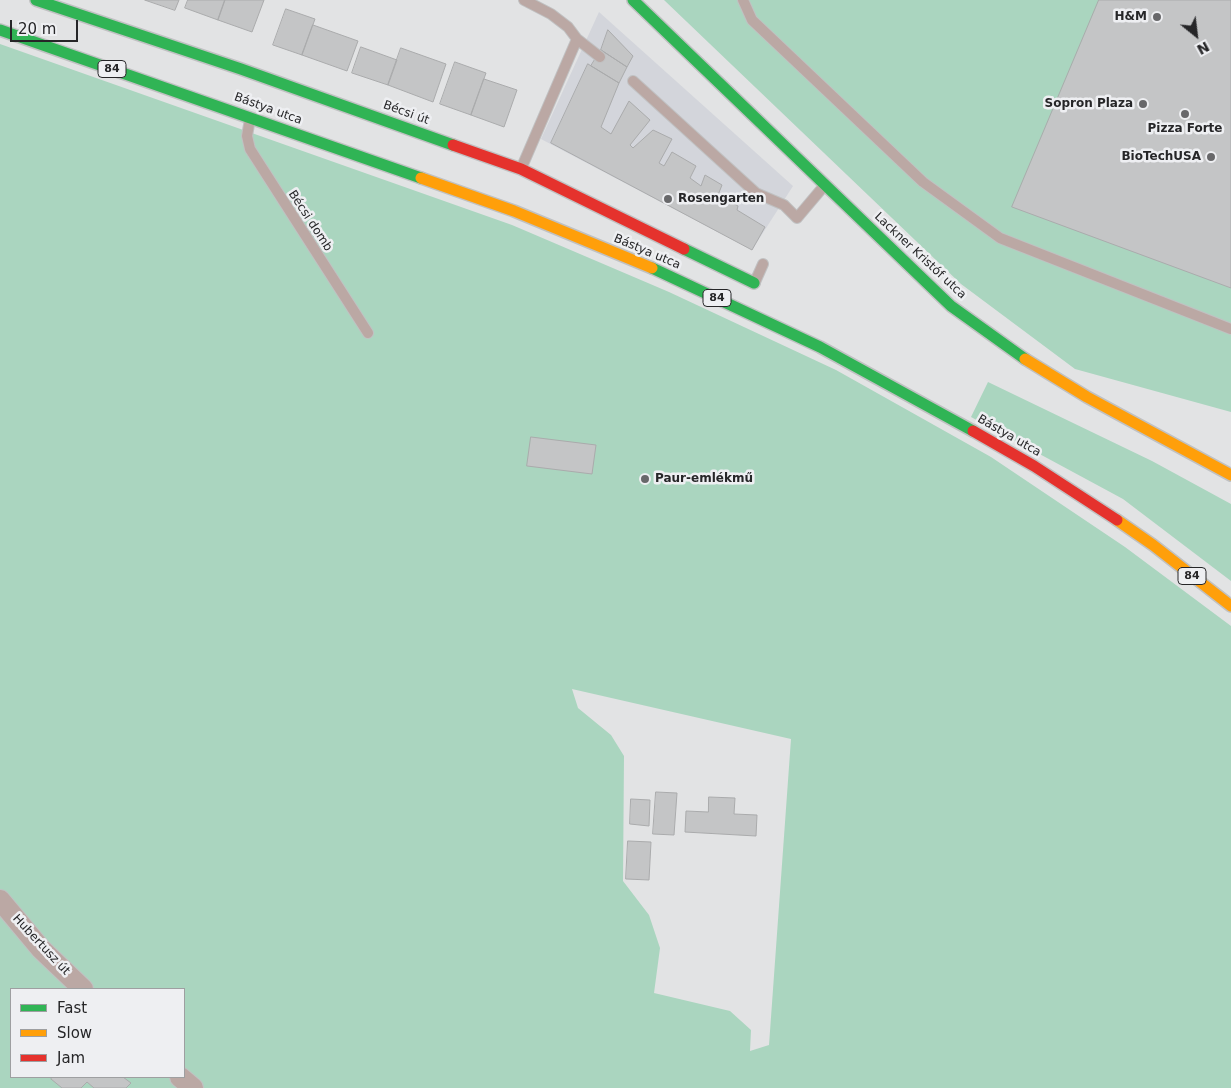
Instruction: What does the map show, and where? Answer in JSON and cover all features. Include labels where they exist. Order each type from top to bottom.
[{"type":"street","name":"Bécsi út","points":[[36,0],[232,66],[521,169],[754,283]]},
{"type":"street","name":"Lackner Kristóf utca","points":[[633,0],[647,8],[825,185],[951,306],[983,332],[1030,363],[1110,410],[1231,475]]},
{"type":"street","name":"Bástya utca","points":[[0,30],[514,211],[672,276],[820,347],[936,410],[1073,491],[1153,545],[1231,606]]},
{"type":"street","name":"Hubertusz út","points":[[0,900],[41,949],[82,988]]},
{"type":"street","points":[[181,1078],[193,1088]]},
{"type":"lane","points":[[524,0],[551,14],[568,27],[577,39],[600,56]]},
{"type":"lane","points":[[743,0],[752,20],[923,182],[1000,238],[1231,329]]},
{"type":"lane","points":[[521,169],[577,39]]},
{"type":"lane","points":[[633,81],[756,193],[784,205],[797,218],[825,185]]},
{"type":"lane","name":"Bécsi domb","points":[[250,117],[247,136],[250,149],[368,333]]},
{"type":"lane","points":[[754,283],[763,264]]},
{"type":"shaded area","points":[[599,12],[793,186],[752,250],[541,139]]},
{"type":"green space","points":[[664,0],[1231,0],[1231,412],[1075,369],[961,284]]},
{"type":"green space","points":[[0,44],[512,225],[669,292],[836,370],[991,457],[1125,547],[1231,626],[1231,1088],[0,1088]],"holes":[[[572,689],[791,739],[769,1045],[750,1051],[751,1030],[730,1011],[654,993],[660,948],[649,915],[623,881],[624,756],[611,735],[578,708]]]},
{"type":"green space","points":[[988,382],[1152,461],[1231,504],[1231,581],[1123,499],[971,417]]},
{"type":"building","points":[[145,0],[179,0],[175,10]]},
{"type":"building","points":[[188,0],[225,0],[218,20],[185,8]]},
{"type":"building","points":[[225,0],[264,0],[252,32],[218,20]]},
{"type":"building","name":"Sopron Plaza","points":[[1099,0],[1231,0],[1231,288],[1012,207]]},
{"type":"building","points":[[286,9],[315,19],[302,55],[273,45]]},
{"type":"building","points":[[313,25],[358,41],[347,71],[302,55]]},
{"type":"building","points":[[608,30],[633,56],[627,67],[601,50]]},
{"type":"building","points":[[361,47],[397,60],[388,85],[352,73]]},
{"type":"building","points":[[401,48],[446,64],[433,102],[388,85]]},
{"type":"building","points":[[601,50],[627,67],[619,83],[591,66]]},
{"type":"building","points":[[455,62],[486,73],[471,115],[440,104]]},
{"type":"building","points":[[588,64],[619,83],[601,127],[611,134],[629,101],[650,120],[630,145],[633,148],[653,130],[672,139],[659,163],[664,166],[672,152],[696,166],[690,178],[701,186],[705,175],[722,185],[718,195],[738,206],[737,210],[765,227],[752,250],[551,143]]},
{"type":"building","points":[[484,79],[517,90],[504,127],[471,115]]},
{"type":"building","points":[[531,437],[596,445],[592,474],[527,466]]},
{"type":"building","points":[[656,792],[677,793],[674,835],[653,834]]},
{"type":"building","points":[[709,797],[735,798],[734,814],[757,815],[756,836],[685,832],[686,811],[708,812]]},
{"type":"building","points":[[631,799],[650,800],[649,826],[630,824]]},
{"type":"building","points":[[628,841],[651,842],[649,880],[626,879]]},
{"type":"building","points":[[124,1078],[131,1083],[126,1088],[94,1088],[87,1082],[81,1088],[62,1088],[51,1079]]},
{"type":"traffic: fast","points":[[36,0],[241,69],[453,145]]},
{"type":"traffic: fast","points":[[633,0],[951,306],[1025,359]]},
{"type":"traffic: fast","points":[[0,30],[421,178]]},
{"type":"traffic: fast","points":[[684,249],[754,283]]},
{"type":"traffic: fast","points":[[652,268],[820,347],[973,431]]},
{"type":"traffic: slow","points":[[421,178],[514,211],[652,268]]},
{"type":"traffic: slow","points":[[1025,359],[1087,397],[1231,475]]},
{"type":"traffic: slow","points":[[1117,520],[1153,545],[1231,606]]},
{"type":"traffic: jam","points":[[453,145],[521,169],[684,249]]},
{"type":"traffic: jam","points":[[973,431],[1034,466],[1117,520]]},
{"type":"place","name":"H&M","points":[[1157,17]]},
{"type":"place","name":"Sopron Plaza","points":[[1143,104]]},
{"type":"place","name":"Pizza Forte","points":[[1185,114]]},
{"type":"place","name":"BioTechUSA","points":[[1211,157]]},
{"type":"place","name":"Rosengarten","points":[[668,199]]},
{"type":"place","name":"Paur-emlékmű","points":[[645,479]]}]
